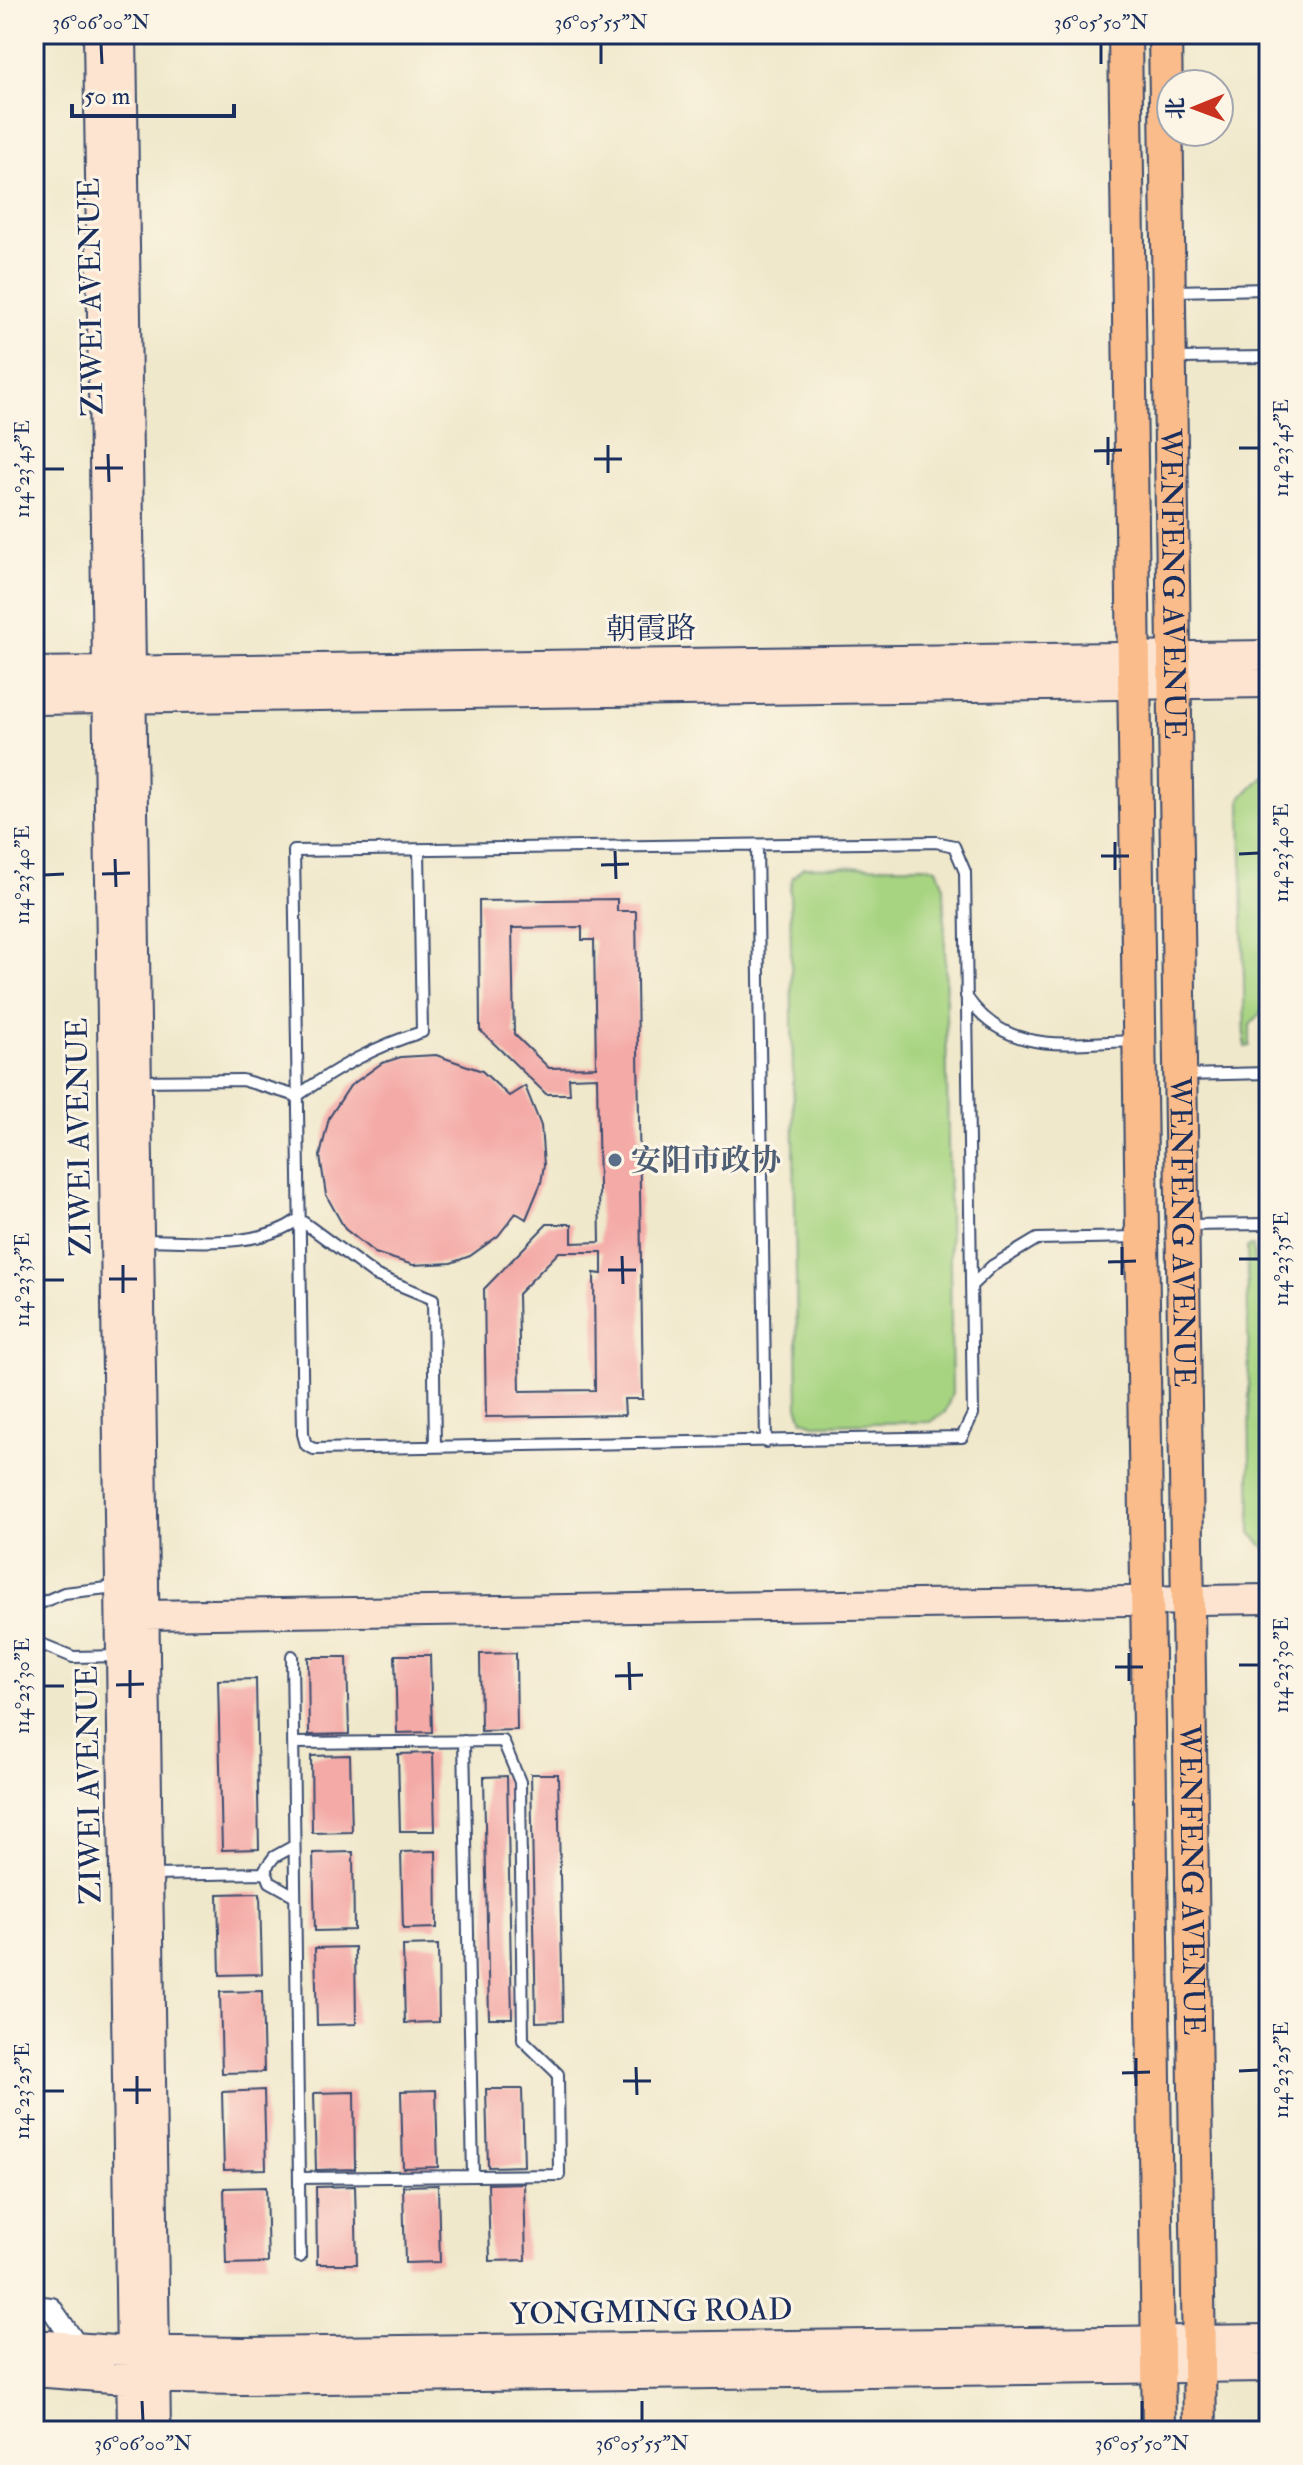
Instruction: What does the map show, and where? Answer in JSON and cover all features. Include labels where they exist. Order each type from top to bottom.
[{"type":"main road","name":"WENFENG AVENUE","points":[[1125,34],[1159,2431]]},
{"type":"main road","name":"WENFENG AVENUE","points":[[1165,34],[1200,2431]]},
{"type":"street","name":"ZIWEI AVENUE","points":[[98,34],[119,699],[136,1081],[148,1875],[143,2364],[132,2431]]},
{"type":"street","name":"ZIWEI AVENUE","points":[[118,671],[122,34]]},
{"type":"street","name":"朝霞路","points":[[34,700],[1174,670],[1269,655]]},
{"type":"street","name":"朝霞路","points":[[1174,670],[1269,683]]},
{"type":"street","name":"朝霞路","points":[[34,672],[1134,671]]},
{"type":"street","name":"ZIWEI AVENUE","points":[[119,699],[119,1586],[143,2364],[156,2431]]},
{"type":"street","points":[[144,1615],[1269,1599]]},
{"type":"street","points":[[34,2306],[51,2308],[78,2347]]},
{"type":"street","name":"YONGMING ROAD","points":[[1198,2354],[1269,2339]]},
{"type":"street","name":"YONGMING ROAD","points":[[34,2344],[78,2347],[143,2364]]},
{"type":"street","name":"YONGMING ROAD","points":[[34,2372],[143,2364],[1158,2354],[1198,2354],[1269,2367]]},
{"type":"lane","points":[[1168,291],[1269,289]]},
{"type":"lane","points":[[1169,358],[1269,357]]},
{"type":"lane","points":[[936,842],[954,846],[965,872],[973,1414],[962,1437],[314,1449],[306,1445],[299,1219],[294,851],[757,845],[936,842]]},
{"type":"lane","points":[[757,845],[766,1442]]},
{"type":"lane","points":[[297,1096],[342,1065],[395,1040],[422,1032],[419,850]]},
{"type":"lane","points":[[966,996],[988,1022],[1029,1042],[1138,1041]]},
{"type":"lane","points":[[1180,1075],[1269,1073]]},
{"type":"lane","points":[[136,1081],[242,1080],[297,1096]]},
{"type":"lane","points":[[299,1219],[375,1275],[433,1299],[435,1447]]},
{"type":"lane","points":[[138,1241],[252,1239],[272,1234],[299,1219]]},
{"type":"lane","points":[[1182,1225],[1269,1224]]},
{"type":"lane","points":[[971,1286],[992,1266],[1037,1239],[1141,1237]]},
{"type":"lane","points":[[34,1606],[64,1593],[119,1586]]},
{"type":"lane","points":[[34,1641],[73,1657],[121,1656]]},
{"type":"lane","points":[[292,1656],[300,2257]]},
{"type":"lane","points":[[464,1741],[473,2176]]},
{"type":"lane","points":[[293,1743],[503,1741],[520,1782],[523,2040],[558,2074],[559,2175],[299,2178]]},
{"type":"lane","points":[[294,1846],[268,1862],[266,1873],[276,1888],[295,1896]]},
{"type":"lane","points":[[148,1875],[266,1873]]},
{"type":"green space","points":[[1269,769],[1269,1003],[1250,1025],[1250,1046],[1245,1047],[1241,798]]},
{"type":"green space","points":[[803,867],[937,868],[944,887],[952,1393],[945,1412],[930,1422],[814,1424],[803,1420],[798,1406],[790,888],[793,877]]},
{"type":"green space","points":[[1253,1246],[1254,1264],[1269,1264],[1269,1552],[1251,1533],[1247,1247]]},
{"type":"building","points":[[617,899],[617,911],[636,911],[643,1399],[624,1399],[625,1415],[486,1417],[484,1289],[547,1224],[572,1224],[572,1243],[600,1242],[597,1077],[569,1078],[570,1094],[546,1094],[480,1030],[479,901]],"holes":[[[582,927],[582,940],[594,940],[596,1067],[549,1068],[514,1034],[512,928]],[[559,1252],[602,1252],[602,1274],[594,1273],[595,1390],[520,1391],[518,1294]]]},
{"type":"building","points":[[436,1055],[482,1071],[509,1096],[525,1086],[541,1126],[544,1165],[541,1183],[526,1219],[516,1213],[498,1236],[470,1256],[451,1263],[413,1265],[375,1253],[345,1229],[326,1195],[320,1156],[329,1118],[350,1086],[382,1063],[401,1057]]},
{"type":"building","points":[[516,1653],[517,1730],[481,1731],[480,1654]]},
{"type":"building","points":[[395,1655],[430,1655],[432,1732],[397,1733]]},
{"type":"building","points":[[308,1657],[347,1657],[349,1734],[309,1735]]},
{"type":"building","points":[[256,1679],[259,1849],[222,1850],[218,1680]]},
{"type":"building","points":[[433,1753],[435,1831],[400,1831],[398,1754]]},
{"type":"building","points":[[350,1755],[352,1832],[312,1833],[311,1756]]},
{"type":"building","points":[[531,1774],[558,1774],[563,2021],[536,2022]]},
{"type":"building","points":[[507,1776],[512,2018],[489,2018],[484,1777]]},
{"type":"building","points":[[436,1851],[437,1928],[403,1929],[401,1852]]},
{"type":"building","points":[[353,1852],[354,1930],[315,1931],[313,1853]]},
{"type":"building","points":[[260,1893],[262,1974],[220,1975],[218,1894]]},
{"type":"building","points":[[438,1945],[439,2022],[405,2023],[403,1946]]},
{"type":"building","points":[[355,1947],[356,2024],[317,2025],[315,1948]]},
{"type":"building","points":[[262,1991],[264,2072],[222,2073],[220,1992]]},
{"type":"building","points":[[486,2089],[522,2089],[524,2166],[488,2167]]},
{"type":"building","points":[[264,2090],[266,2169],[224,2170],[222,2092]]},
{"type":"building","points":[[436,2090],[438,2167],[403,2168],[401,2091]]},
{"type":"building","points":[[354,2092],[355,2169],[316,2170],[314,2093]]},
{"type":"building","points":[[524,2183],[526,2260],[490,2261],[488,2184]]},
{"type":"building","points":[[438,2185],[440,2262],[405,2263],[403,2186]]},
{"type":"building","points":[[355,2186],[357,2264],[317,2264],[316,2187]]},
{"type":"building","points":[[266,2187],[268,2263],[226,2264],[224,2188]]},
{"type":"place","name":"安阳市政协","points":[[615,1160]]}]
